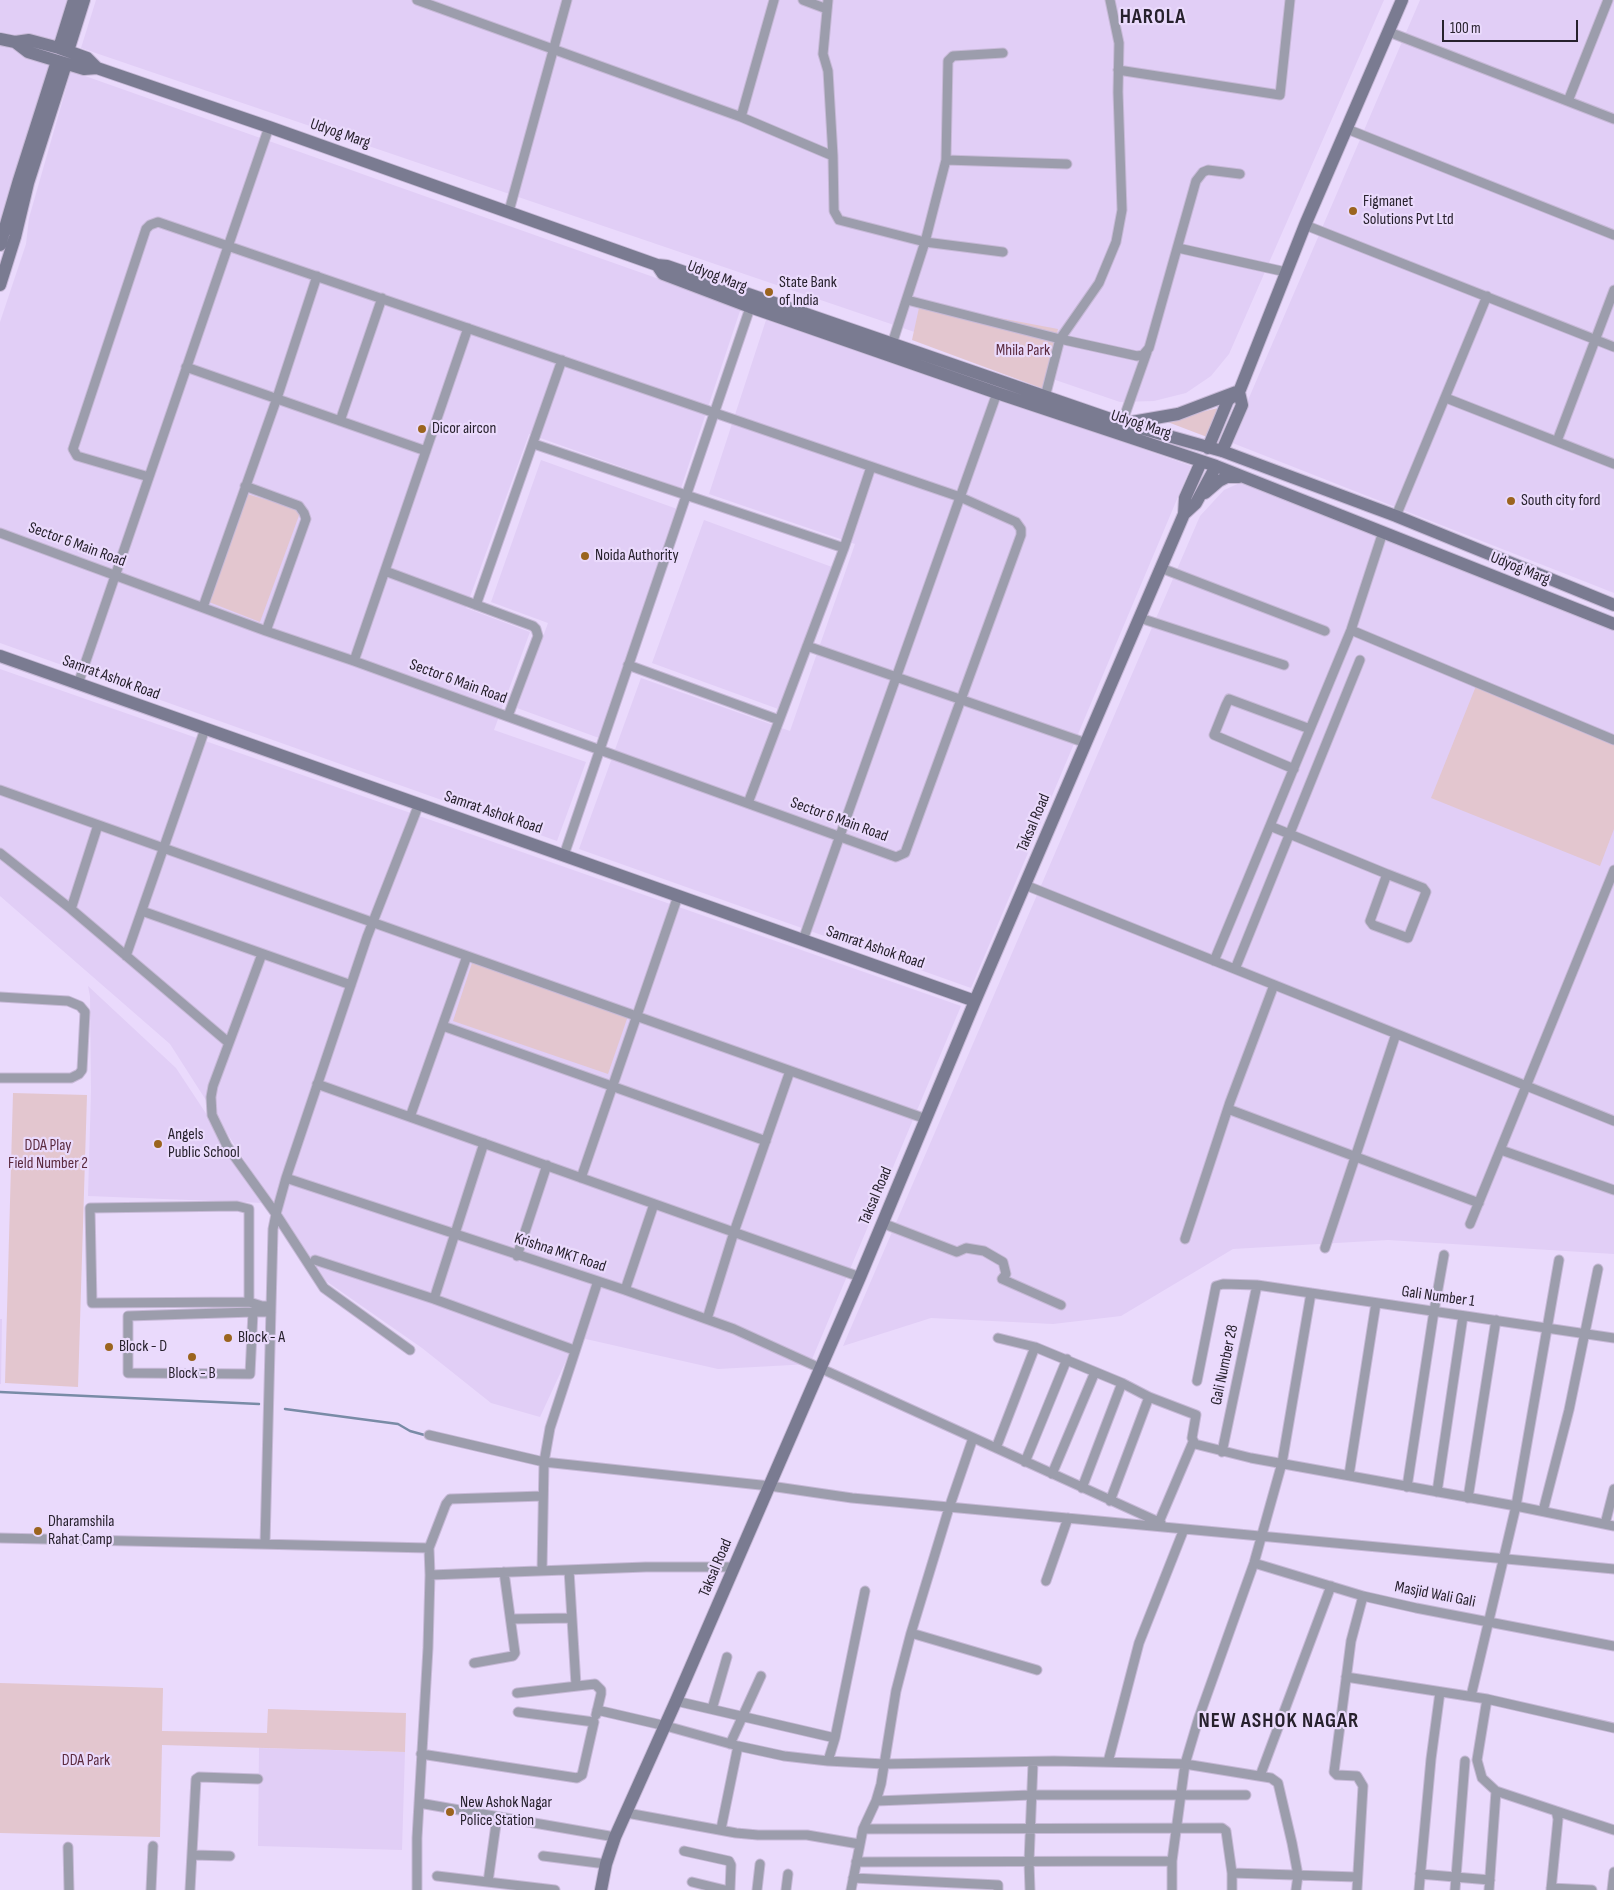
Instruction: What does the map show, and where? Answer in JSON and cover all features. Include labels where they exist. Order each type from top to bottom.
[{"type":"street","points":[[0,285],[62,56],[74,0]]},
{"type":"street","points":[[0,245],[19,180],[62,56],[84,0]]},
{"type":"street","points":[[417,0],[741,117],[833,156]]},
{"type":"street","points":[[509,211],[567,0]]},
{"type":"street","points":[[741,117],[774,0]]},
{"type":"street","points":[[803,0],[828,4],[823,54],[828,71],[834,211],[839,220],[925,242],[1003,252]]},
{"type":"street","points":[[1045,397],[1057,359],[1060,340],[1099,283],[1116,242],[1120,225],[1122,210],[1119,44],[1110,0]]},
{"type":"street","points":[[1118,70],[1280,95],[1290,0]]},
{"type":"street","points":[[1208,448],[1228,400],[1239,392],[1305,225],[1402,0]]},
{"type":"street","points":[[1568,102],[1608,0]]},
{"type":"street","points":[[1389,32],[1614,119]]},
{"type":"street","name":"Udyog Marg","points":[[0,39],[14,42],[28,52],[87,58],[97,68],[269,126],[657,265],[667,266],[752,301],[997,394],[1216,466],[1614,624]]},
{"type":"street","points":[[892,344],[925,242],[946,160],[949,58],[952,56],[1003,53]]},
{"type":"street","points":[[78,684],[269,126]]},
{"type":"street","points":[[1347,129],[1614,235]]},
{"type":"street","points":[[946,160],[1067,164]]},
{"type":"street","points":[[1239,392],[1227,394],[1178,414],[1122,424],[1149,348],[1196,182],[1208,170],[1240,174]]},
{"type":"street","points":[[149,477],[77,456],[74,449],[146,229],[158,222],[960,497],[1016,522],[1021,529],[1021,535],[960,699]]},
{"type":"street","points":[[1305,225],[1614,347]]},
{"type":"street","points":[[1178,248],[1286,272]]},
{"type":"street","points":[[203,607],[277,398],[317,276]]},
{"type":"street","points":[[1557,441],[1614,290]]},
{"type":"street","points":[[1396,516],[1487,296]]},
{"type":"street","points":[[340,421],[382,298]]},
{"type":"street","points":[[907,300],[1060,340],[1137,356],[1147,352]]},
{"type":"street","points":[[564,856],[752,301]]},
{"type":"street","name":"Udyog Marg","points":[[752,301],[892,344],[1122,424],[1222,451],[1396,516],[1614,605]]},
{"type":"street","points":[[354,661],[468,328]]},
{"type":"street","points":[[476,605],[562,360]]},
{"type":"street","points":[[186,367],[426,451]]},
{"type":"street","points":[[1222,451],[1242,405],[1239,392]]},
{"type":"street","points":[[803,940],[997,394]]},
{"type":"street","points":[[1446,398],[1614,464]]},
{"type":"street","points":[[534,444],[844,548]]},
{"type":"street","name":"Taksal Road","points":[[601,1890],[606,1864],[615,1836],[666,1726],[733,1567],[860,1277],[975,1001],[1184,514],[1185,498],[1201,462]]},
{"type":"street","name":"Taksal Road","points":[[1184,514],[1196,503],[1216,466]]},
{"type":"street","points":[[748,803],[844,548],[871,467]]},
{"type":"street","points":[[1196,503],[1219,480],[1227,477],[1244,477]]},
{"type":"street","points":[[245,486],[298,506],[306,519],[266,631]]},
{"type":"street","points":[[1214,961],[1351,630],[1383,532]]},
{"type":"street","name":"Sector 6 Main Road","points":[[0,533],[266,631],[508,716],[896,857],[905,853],[960,699]]},
{"type":"street","points":[[1161,568],[1325,631]]},
{"type":"street","points":[[385,571],[533,626],[538,636],[508,716]]},
{"type":"street","points":[[1140,618],[1284,665]]},
{"type":"street","points":[[1351,630],[1614,740]]},
{"type":"street","points":[[807,646],[1086,743]]},
{"type":"street","name":"Samrat Ashok Road","points":[[0,656],[975,1001]]},
{"type":"street","points":[[1235,969],[1360,660]]},
{"type":"street","points":[[628,665],[779,720]]},
{"type":"street","points":[[1294,769],[1214,735],[1226,705],[1229,699],[1310,729]]},
{"type":"street","points":[[126,956],[206,729]]},
{"type":"street","points":[[0,790],[926,1119]]},
{"type":"street","points":[[265,1544],[273,1229],[276,1214],[317,1084],[372,923],[419,804]]},
{"type":"street","points":[[71,909],[98,825]]},
{"type":"street","points":[[1270,826],[1423,888],[1426,892],[1408,938],[1373,925],[1370,921],[1388,874]]},
{"type":"street","points":[[0,853],[71,909],[229,1042]]},
{"type":"street","points":[[1470,1224],[1614,870]]},
{"type":"street","points":[[1026,885],[1614,1121]]},
{"type":"street","points":[[582,1178],[678,896]]},
{"type":"street","points":[[142,912],[351,985]]},
{"type":"street","points":[[262,954],[212,1086],[212,1115],[227,1146],[276,1214],[324,1288],[410,1350]]},
{"type":"street","points":[[410,1117],[467,956]]},
{"type":"street","points":[[1185,1239],[1228,1109],[1274,985]]},
{"type":"street","points":[[0,997],[68,1000],[80,1006],[85,1012],[82,1070],[79,1074],[71,1078],[0,1078]]},
{"type":"street","points":[[443,1026],[766,1141]]},
{"type":"street","points":[[1325,1248],[1396,1034]]},
{"type":"street","points":[[707,1319],[734,1232],[790,1071]]},
{"type":"street","points":[[317,1084],[860,1277]]},
{"type":"street","points":[[1228,1109],[1479,1203]]},
{"type":"street","points":[[434,1299],[484,1143]]},
{"type":"street","points":[[1501,1150],[1614,1190]]},
{"type":"street","points":[[517,1256],[547,1165]]},
{"type":"street","name":"Krishna MKT Road","points":[[286,1178],[517,1256],[625,1290],[734,1329],[1169,1527]]},
{"type":"street","points":[[625,1290],[654,1204]]},
{"type":"street","points":[[249,1302],[249,1209],[237,1206],[90,1208],[92,1303],[249,1302],[271,1309]]},
{"type":"street","points":[[882,1223],[957,1252],[966,1248],[984,1251],[1003,1262],[1006,1274],[1002,1279],[1061,1305]]},
{"type":"street","points":[[1407,1487],[1444,1255]]},
{"type":"street","points":[[315,1260],[434,1299],[574,1350]]},
{"type":"street","points":[[1471,1696],[1516,1506],[1559,1260]]},
{"type":"street","points":[[1543,1511],[1586,1334],[1598,1269]]},
{"type":"street","points":[[542,1570],[544,1462],[550,1428],[598,1281]]},
{"type":"street","name":"Gali Number 1","points":[[1197,1381],[1216,1286],[1224,1284],[1257,1285],[1614,1338]]},
{"type":"street","name":"Gali Number 28","points":[[1222,1452],[1257,1285]]},
{"type":"street","points":[[1172,1890],[1172,1861],[1185,1764],[1199,1717],[1254,1563],[1282,1462],[1311,1293]]},
{"type":"street","points":[[1349,1475],[1376,1303]]},
{"type":"street","points":[[253,1312],[250,1374],[128,1373],[128,1316],[253,1312],[271,1309]]},
{"type":"street","points":[[1437,1492],[1463,1316]]},
{"type":"street","points":[[1468,1498],[1496,1320]]},
{"type":"street","points":[[998,1338],[1036,1347],[1122,1383],[1149,1397],[1196,1415],[1193,1442],[1158,1522]]},
{"type":"street","points":[[996,1448],[1036,1347]]},
{"type":"street","points":[[1025,1462],[1066,1359]]},
{"type":"street","points":[[1052,1474],[1095,1372]]},
{"type":"street","points":[[1082,1488],[1122,1383]]},
{"type":"street","points":[[1110,1501],[1149,1397]]},
{"type":"street","points":[[429,1435],[544,1462],[770,1486],[852,1498],[1614,1570]]},
{"type":"street","points":[[851,1890],[862,1830],[881,1784],[896,1691],[911,1633],[948,1508],[973,1438]]},
{"type":"street","points":[[1193,1442],[1222,1452],[1610,1525],[1614,1489]]},
{"type":"street","points":[[417,1890],[417,1838],[428,1648],[429,1548],[446,1504],[450,1499],[543,1496]]},
{"type":"street","points":[[1046,1581],[1068,1518]]},
{"type":"street","points":[[1108,1762],[1139,1643],[1184,1529]]},
{"type":"street","points":[[0,1538],[429,1548]]},
{"type":"street","name":"Masjid Wali Gali","points":[[1254,1563],[1364,1596],[1416,1608],[1614,1646]]},
{"type":"street","points":[[430,1574],[646,1567],[733,1567]]},
{"type":"street","points":[[569,1570],[576,1685]]},
{"type":"street","points":[[474,1663],[516,1652],[504,1572]]},
{"type":"street","points":[[1260,1776],[1331,1586]]},
{"type":"street","points":[[828,1761],[835,1738],[865,1591]]},
{"type":"street","points":[[1357,1890],[1363,1786],[1357,1776],[1334,1772],[1352,1641],[1364,1596]]},
{"type":"street","points":[[511,1619],[571,1618]]},
{"type":"street","points":[[911,1633],[1037,1670]]},
{"type":"street","points":[[712,1709],[727,1657]]},
{"type":"street","points":[[721,1829],[734,1745],[742,1716],[761,1676]]},
{"type":"street","points":[[1346,1677],[1487,1699],[1614,1728]]},
{"type":"street","points":[[421,1754],[578,1778],[584,1773],[598,1710],[601,1694],[598,1686],[596,1684],[576,1685],[517,1693]]},
{"type":"street","points":[[1419,1890],[1431,1759],[1440,1692]]},
{"type":"street","points":[[1487,1699],[1477,1760],[1482,1778],[1496,1791],[1614,1830]]},
{"type":"street","points":[[676,1701],[835,1738]]},
{"type":"street","points":[[598,1710],[734,1745],[784,1756],[828,1761],[884,1764],[1032,1763],[1054,1761],[1185,1764],[1271,1778],[1278,1783],[1292,1843],[1298,1875],[1296,1890]]},
{"type":"street","points":[[518,1712],[594,1722]]},
{"type":"street","points":[[1455,1890],[1465,1761]]},
{"type":"street","points":[[1030,1890],[1032,1763]]},
{"type":"street","points":[[190,1890],[196,1779],[199,1777],[258,1779]]},
{"type":"street","points":[[1420,1874],[1490,1885],[1496,1791]]},
{"type":"street","points":[[876,1800],[1031,1796],[1246,1795]]},
{"type":"street","points":[[419,1803],[615,1836]]},
{"type":"street","points":[[1556,1811],[1558,1819],[1551,1889],[1592,1890]]},
{"type":"street","points":[[627,1813],[736,1833],[807,1835],[859,1844]]},
{"type":"street","points":[[488,1882],[497,1817]]},
{"type":"street","points":[[862,1830],[1224,1828],[1232,1873],[1232,1890]]},
{"type":"street","points":[[151,1890],[152,1846]]},
{"type":"street","points":[[68,1847],[68,1890]]},
{"type":"street","points":[[684,1851],[729,1861],[731,1865],[730,1890]]},
{"type":"street","points":[[193,1855],[230,1856]]},
{"type":"street","points":[[544,1856],[606,1864]]},
{"type":"street","points":[[856,1862],[1172,1861]]},
{"type":"street","points":[[758,1890],[760,1864]]},
{"type":"street","points":[[1232,1873],[1357,1877]]},
{"type":"street","points":[[786,1890],[788,1874]]},
{"type":"street","points":[[438,1876],[555,1890]]},
{"type":"street","points":[[1612,1890],[1614,1877]]},
{"type":"street","points":[[853,1878],[998,1885],[998,1890]]},
{"type":"street","points":[[692,1882],[725,1890]]},
{"type":"shaded area","points":[[0,0],[72,0],[0,223]]},
{"type":"shaded area","points":[[96,0],[1384,0],[1229,354],[1211,376],[1186,393],[1154,401],[1120,402],[81,48]]},
{"type":"shaded area","points":[[1420,0],[1614,0],[1614,593],[1230,442]]},
{"type":"shaded area","points":[[71,71],[741,308],[681,488],[529,434],[466,608],[530,632],[494,730],[586,762],[557,841],[0,643],[0,322],[26,244],[29,218]]},
{"type":"shaded area","points":[[767,317],[1191,466],[971,988],[579,849],[641,678],[790,731],[855,544],[709,494]]},
{"type":"shaded area","name":"Noida Authority","points":[[541,460],[680,510],[599,738],[517,708],[548,623],[491,602]]},
{"type":"shaded area","points":[[1242,482],[1614,630],[1614,1254],[1388,1240],[1233,1249],[1121,1316],[1053,1324],[931,1318],[843,1346],[1200,516],[1224,490]]},
{"type":"shaded area","points":[[704,520],[832,567],[781,710],[652,663]]},
{"type":"shaded area","points":[[0,669],[961,1006],[810,1364],[718,1369],[577,1337],[540,1417],[491,1403],[422,1348],[326,1281],[289,1230],[170,1044],[0,896]]},
{"type":"shaded area","name":"Angels Public School","points":[[88,986],[176,1068],[265,1203],[88,1196],[91,1092],[90,996]]},
{"type":"shaded area","points":[[0,1319],[2,1319],[1,1384],[0,1384]]},
{"type":"shaded area","points":[[259,1748],[405,1752],[402,1850],[258,1846]]},
{"type":"green space","name":"Mhila Park","points":[[920,303],[1058,329],[1044,389],[912,340]]},
{"type":"green space","points":[[1218,408],[1207,437],[1165,421]]},
{"type":"green space","points":[[247,494],[301,510],[260,622],[209,602]]},
{"type":"green space","points":[[1476,686],[1614,741],[1614,829],[1600,866],[1431,798]]},
{"type":"green space","points":[[473,960],[629,1013],[608,1074],[453,1021]]},
{"type":"green space","name":"DDA Play Field Number 2","points":[[13,1093],[87,1095],[78,1387],[5,1383]]},
{"type":"green space","name":"DDA Park","points":[[0,1683],[163,1688],[162,1731],[267,1733],[268,1709],[406,1713],[405,1752],[162,1745],[160,1837],[0,1833]]},
{"type":"waterway","points":[[0,1392],[259,1404]]},
{"type":"waterway","points":[[285,1409],[398,1424],[410,1431],[428,1436]]},
{"type":"place","name":"Figmanet Solutions Pvt Ltd","points":[[1353,211]]},
{"type":"place","name":"State Bank of India","points":[[769,292]]},
{"type":"place","name":"Dicor aircon","points":[[422,429]]},
{"type":"place","name":"South city ford","points":[[1511,501]]},
{"type":"place","name":"Noida Authority","points":[[585,556]]},
{"type":"place","name":"Angels Public School","points":[[158,1144]]},
{"type":"place","name":"Block - A","points":[[228,1338]]},
{"type":"place","name":"Block - D","points":[[109,1347]]},
{"type":"place","name":"Block - B","points":[[192,1357]]},
{"type":"place","name":"Dharamshila Rahat Camp","points":[[38,1531]]},
{"type":"place","name":"New Ashok Nagar Police Station","points":[[450,1812]]},
{"type":"district","name":"HAROLA","points":[[1153,18]]},
{"type":"district","name":"NEW ASHOK NAGAR","points":[[1279,1722]]}]
